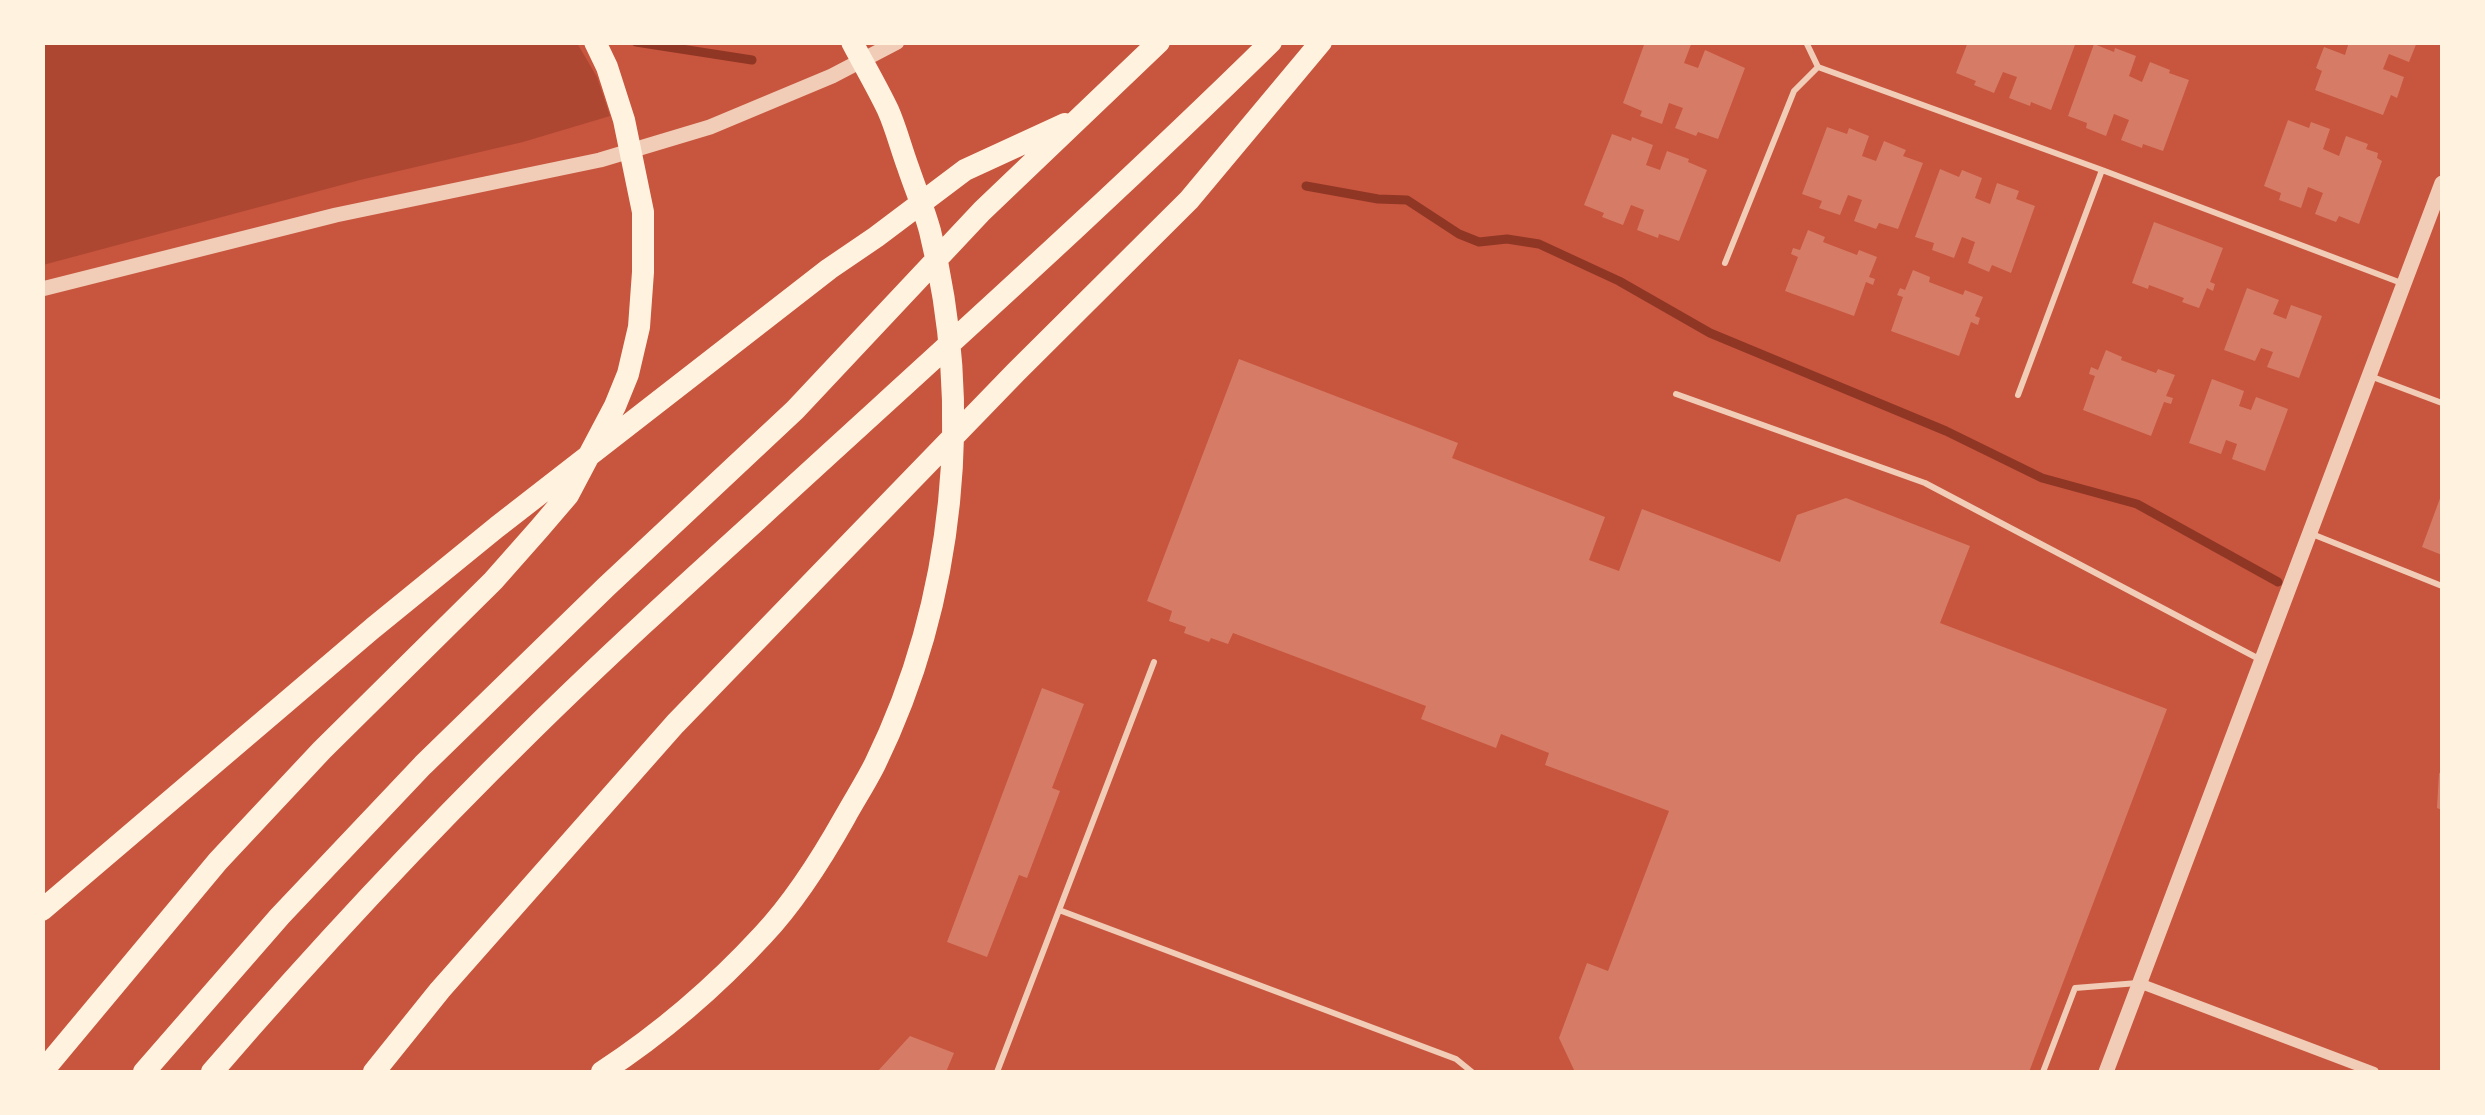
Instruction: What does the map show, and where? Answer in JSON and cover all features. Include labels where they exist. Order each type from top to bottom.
[{"type":"highway","points":[[42,1072],[218,861],[322,750],[493,582],[568,495],[628,374],[639,328],[643,272],[643,212],[624,120],[595,42]]},
{"type":"highway","points":[[602,1072],[671,1022],[764,934],[802,886],[874,766],[895,719],[924,632],[943,550],[951,486],[954,403],[946,315],[930,230],[889,112],[852,42]]},
{"type":"highway","points":[[144,1072],[280,916],[423,764],[795,410],[982,212],[1159,42]]},
{"type":"highway","points":[[212,1072],[416,847],[532,729],[1271,42]]},
{"type":"highway","points":[[374,1072],[440,990],[675,724],[1016,372],[1190,200],[1321,42]]},
{"type":"highway","points":[[42,910],[386,617],[828,269],[965,170],[1082,116]]},
{"type":"street","points":[[42,290],[336,215],[600,160],[710,127],[832,76],[898,42]]},
{"type":"street","points":[[2106,1072],[2442,183]]},
{"type":"street","points":[[2139,983],[2374,1072]]},
{"type":"lane","points":[[1806,42],[1818,66],[2405,284]]},
{"type":"lane","points":[[1725,264],[1794,91],[1818,66]]},
{"type":"lane","points":[[2018,395],[2102,170]]},
{"type":"lane","points":[[2370,376],[2442,403]]},
{"type":"lane","points":[[1676,394],[1925,483],[2263,661]]},
{"type":"lane","points":[[2311,534],[2442,586]]},
{"type":"lane","points":[[997,1072],[1154,662]]},
{"type":"lane","points":[[1060,910],[1456,1059],[1472,1072]]},
{"type":"lane","points":[[2043,1072],[2075,988],[2139,983]]},
{"type":"shaded area","points":[[43,42],[577,43],[597,77],[610,116],[523,142],[360,180],[43,265]]},
{"type":"building","points":[[1645,42],[1692,42],[1684,63],[1698,68],[1705,50],[1745,68],[1718,139],[1675,128],[1683,108],[1669,103],[1662,124],[1640,116],[1642,111],[1623,103]]},
{"type":"building","points":[[1968,42],[2076,42],[2051,110],[2009,98],[2017,77],[2003,72],[1994,93],[1956,73]]},
{"type":"building","points":[[2349,42],[2417,42],[2409,62],[2389,54],[2383,69],[2404,77],[2397,98],[2391,95],[2383,115],[2315,90],[2322,71],[2316,68],[2324,47],[2345,55]]},
{"type":"building","points":[[2094,44],[2136,56],[2129,76],[2142,82],[2150,62],[2189,80],[2163,151],[2121,140],[2129,120],[2114,114],[2106,136],[2068,116]]},
{"type":"building","points":[[2288,120],[2309,128],[2311,122],[2330,129],[2323,149],[2339,156],[2346,136],[2368,144],[2366,149],[2378,153],[2377,158],[2382,161],[2359,224],[2339,216],[2336,222],[2315,214],[2323,193],[2308,187],[2301,208],[2279,200],[2281,193],[2264,186]]},
{"type":"building","points":[[1827,127],[1847,134],[1849,128],[1869,136],[1862,156],[1876,161],[1884,141],[1906,150],[1903,156],[1923,163],[1898,229],[1879,223],[1876,229],[1854,221],[1862,200],[1848,195],[1840,215],[1819,208],[1822,201],[1802,194]]},
{"type":"building","points":[[1612,134],[1653,145],[1646,165],[1660,170],[1667,151],[1707,170],[1679,241],[1637,230],[1644,210],[1631,205],[1623,225],[1584,205]]},
{"type":"building","points":[[1940,169],[1959,177],[1962,170],[1982,178],[1975,198],[1990,204],[1997,183],[2019,191],[2016,199],[2035,206],[2011,273],[1992,265],[1989,272],[1968,263],[1975,242],[1962,237],[1954,258],[1932,250],[1934,243],[1915,237]]},
{"type":"building","points":[[2154,222],[2223,248],[2210,282],[2215,284],[2213,291],[2207,288],[2199,308],[2182,302],[2184,298],[2132,283]]},
{"type":"building","points":[[1808,230],[1825,237],[1823,242],[1857,255],[1859,250],[1877,257],[1869,277],[1875,279],[1873,285],[1866,282],[1854,316],[1785,291],[1798,257],[1791,254],[1793,248],[1800,250]]},
{"type":"building","points":[[1913,270],[1930,277],[1929,282],[1963,295],[1965,290],[1983,297],[1975,316],[1980,318],[1978,325],[1971,322],[1959,356],[1891,331],[1903,297],[1897,295],[1900,288],[1905,290]]},
{"type":"building","points":[[2247,288],[2279,300],[2273,314],[2286,319],[2291,305],[2322,316],[2299,378],[2267,367],[2273,352],[2261,348],[2255,361],[2224,350]]},
{"type":"building","points":[[2106,350],[2156,373],[2158,369],[2175,375],[2166,396],[2173,398],[2171,404],[2164,402],[2151,436],[2083,410],[2095,376],[2089,374],[2091,367],[2098,370]]},
{"type":"building","points":[[1239,359],[1458,443],[1452,458],[1605,517],[1589,560],[1619,571],[1642,509],[1780,562],[1797,515],[1846,498],[1970,546],[1940,623],[2167,709],[2029,1072],[1575,1072],[1559,1038],[1587,963],[1608,971],[1669,811],[1545,765],[1549,753],[1501,734],[1496,748],[1421,719],[1426,706],[1233,633],[1228,644],[1184,633],[1186,627],[1169,621],[1172,611],[1147,601]]},
{"type":"building","points":[[2212,379],[2244,391],[2239,406],[2251,410],[2256,397],[2288,409],[2265,471],[2232,459],[2237,444],[2226,440],[2221,454],[2189,443]]},
{"type":"building","points":[[2442,493],[2442,555],[2422,547]]},
{"type":"building","points":[[1042,688],[1084,704],[1052,788],[1060,791],[1027,878],[1019,875],[987,957],[947,942]]},
{"type":"building","points":[[2439,773],[2442,774],[2442,810],[2437,808]]},
{"type":"building","points":[[910,1036],[954,1053],[946,1072],[877,1072]]},
{"type":"waterway","points":[[636,42],[752,60]]},
{"type":"waterway","points":[[1306,186],[1407,200],[1459,234],[1479,242],[1507,239],[1539,244],[1619,281],[1710,333],[1946,431],[2042,478],[2137,504],[2278,582]]}]
